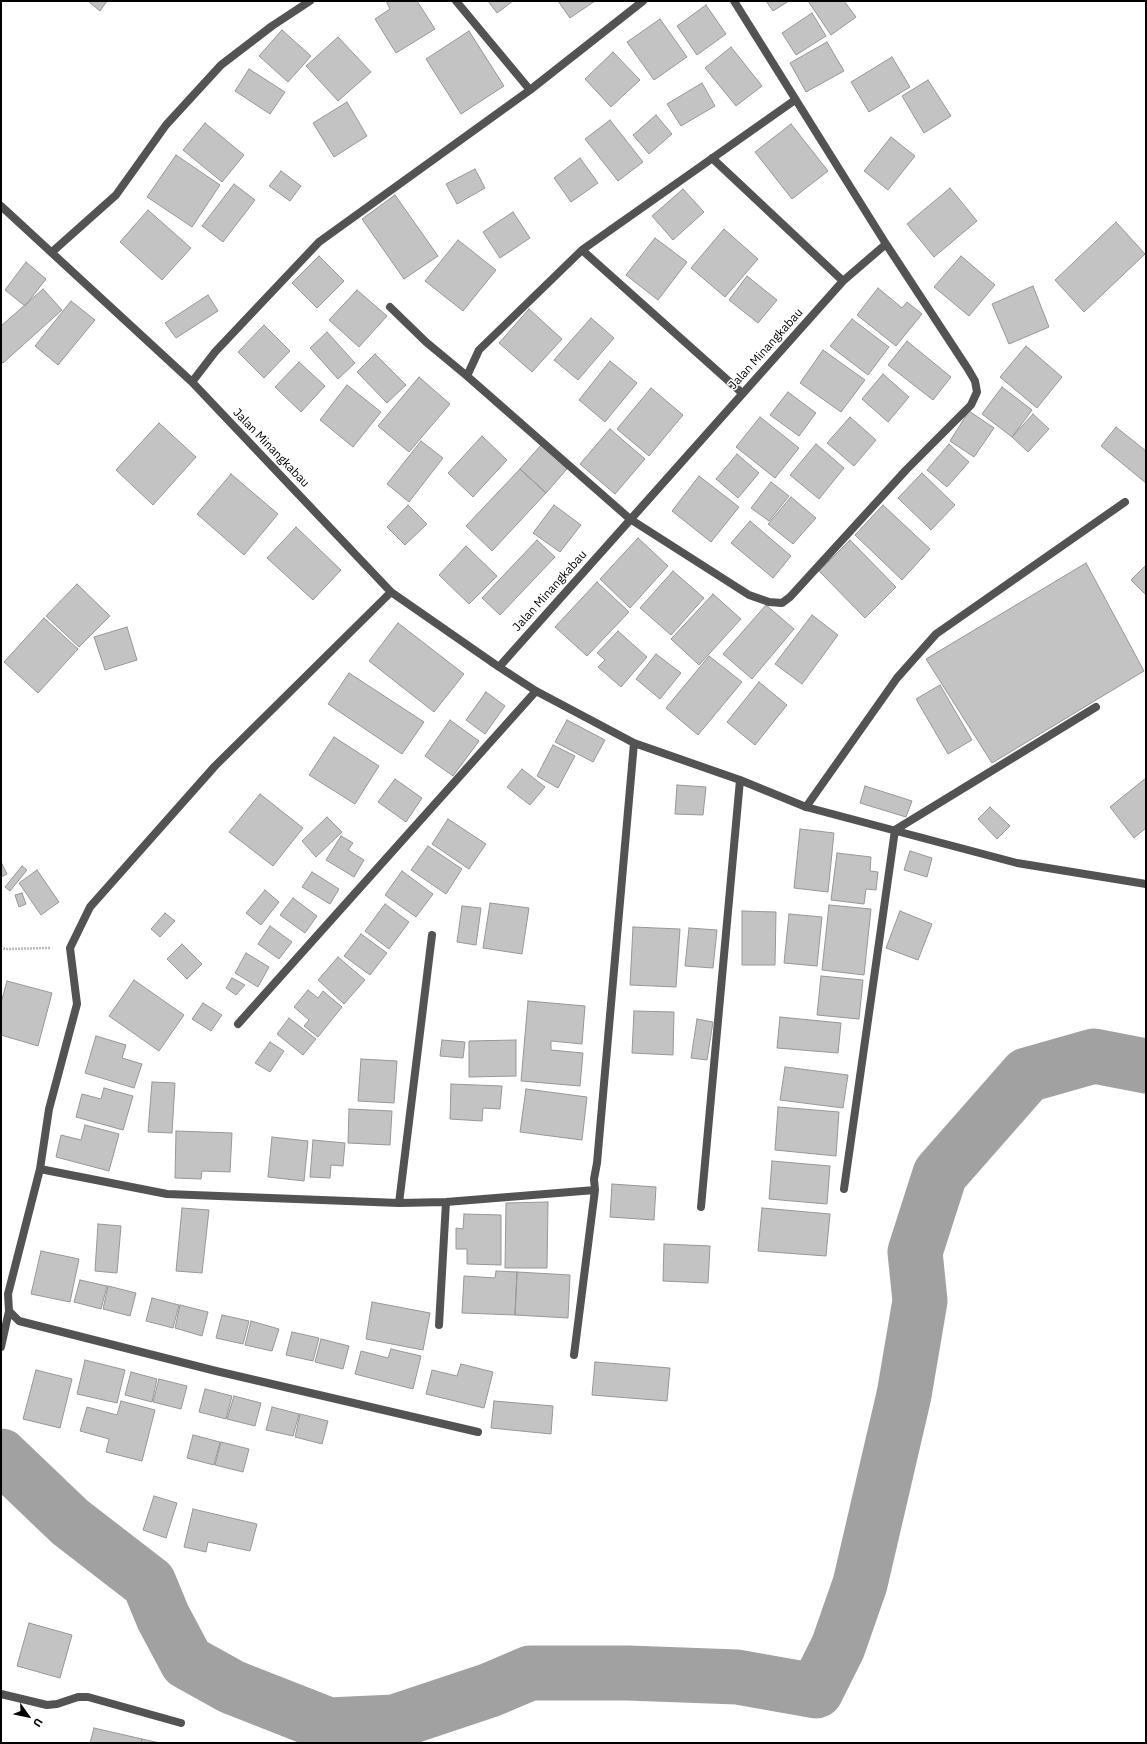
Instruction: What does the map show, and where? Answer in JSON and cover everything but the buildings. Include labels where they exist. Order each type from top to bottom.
[{"type":"street","points":[[52,252],[116,195],[166,125],[221,65],[272,26],[310,1]]},
{"type":"street","points":[[456,1],[530,90]]},
{"type":"street","points":[[192,382],[215,352],[319,242],[530,90],[643,1]]},
{"type":"street","points":[[390,307],[426,342],[630,519],[749,595],[769,602],[782,603],[790,597],[906,470],[971,405],[977,392],[975,381],[886,244],[734,1]]},
{"type":"street","points":[[467,376],[478,350],[582,250],[795,100]]},
{"type":"street","points":[[712,158],[844,281]]},
{"type":"street","name":"Jalan Minangkabau","points":[[1,206],[192,382],[391,592],[499,667],[742,393],[844,281],[886,244]]},
{"type":"street","points":[[582,250],[742,393]]},
{"type":"street","points":[[806,807],[897,678],[936,634],[1125,502]]},
{"type":"street","points":[[1,1347],[9,1311],[8,1294],[40,1169],[50,1109],[77,1004],[70,948],[90,907],[215,766],[391,592]]},
{"type":"street","points":[[499,667],[536,691],[634,743],[740,780],[806,807],[1017,863],[1146,884]]},
{"type":"street","points":[[238,1024],[536,691]]},
{"type":"street","points":[[895,830],[1096,706]]},
{"type":"street","points":[[574,1355],[595,1190],[594,1179],[597,1163],[634,743]]},
{"type":"street","points":[[701,1207],[740,780]]},
{"type":"street","points":[[844,1189],[895,830]]},
{"type":"street","points":[[399,1203],[432,936]]},
{"type":"street","points":[[40,1169],[167,1194],[399,1203],[446,1202],[595,1190]]},
{"type":"street","points":[[439,1325],[446,1202]]},
{"type":"street","points":[[9,1311],[19,1321],[216,1371],[478,1432]]},
{"type":"street","points":[[1,1694],[47,1705],[56,1704],[78,1697],[88,1697],[182,1723]]},
{"type":"path","points":[[1,947],[5,949],[70,948]]},
{"type":"waterway","points":[[1,1456],[70,1522],[149,1583],[163,1617],[187,1662],[232,1687],[329,1725],[394,1722],[490,1690],[530,1673],[628,1673],[737,1677],[816,1691],[838,1647],[860,1584],[904,1395],[920,1301],[915,1252],[940,1174],[1027,1075],[1094,1056],[1146,1066]]}]
